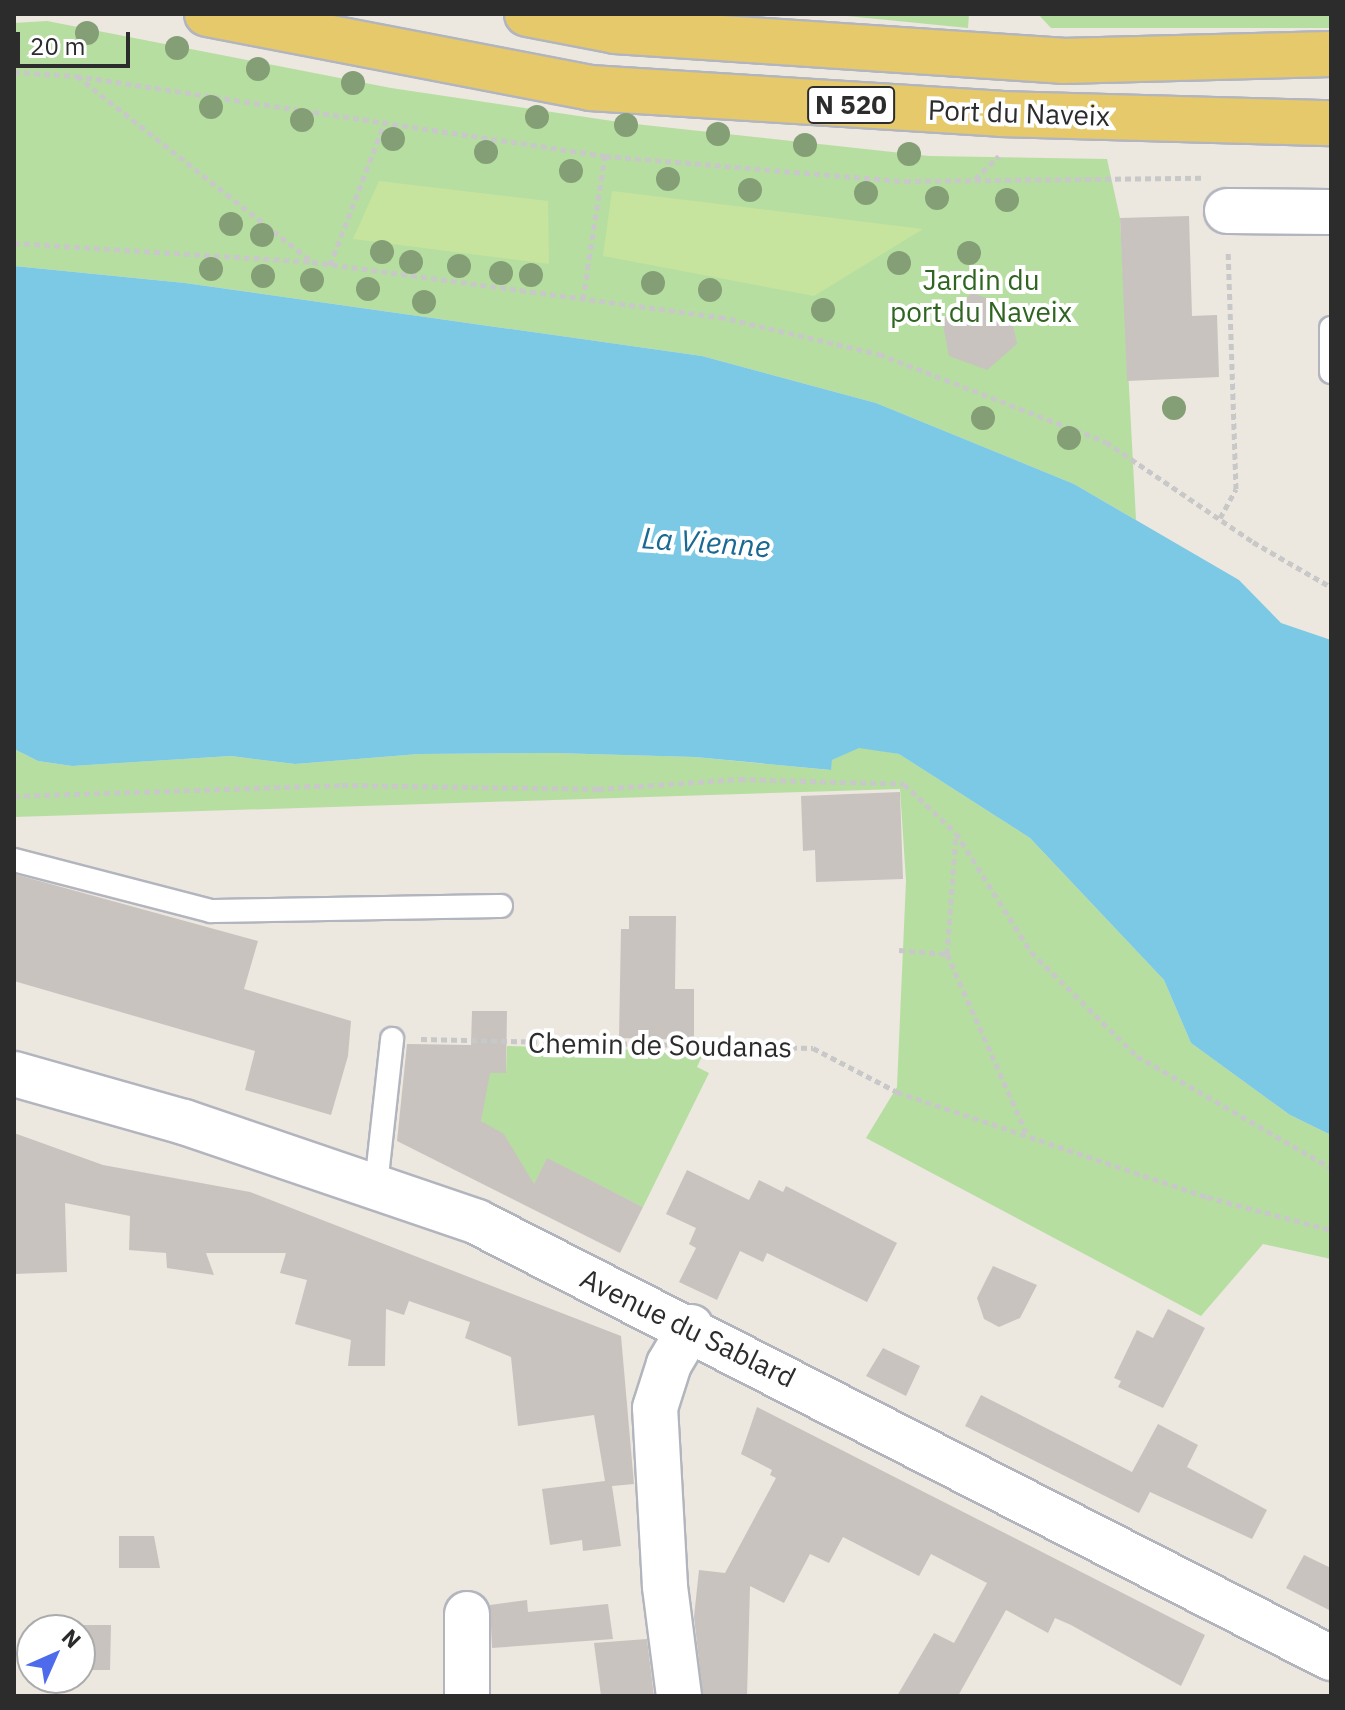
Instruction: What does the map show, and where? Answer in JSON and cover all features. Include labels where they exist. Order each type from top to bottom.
[{"type":"main road","name":"Port du Naveix","points":[[207,14],[590,88],[1000,114],[1331,123]]},
{"type":"main road","name":"Port du Naveix","points":[[527,14],[1062,61],[1331,54]]},
{"type":"street","points":[[1227,211],[1331,212]]},
{"type":"street","name":"Avenue du Sablard","points":[[14,1074],[130,1105],[376,1185],[477,1222],[691,1327],[1331,1658]]},
{"type":"street","points":[[679,1696],[665,1586],[655,1408],[669,1364],[691,1327]]},
{"type":"street","points":[[467,1614],[467,1696]]},
{"type":"lane","points":[[1331,328],[1331,372]]},
{"type":"lane","points":[[14,860],[211,911],[501,906]]},
{"type":"lane","points":[[376,1185],[392,1039]]},
{"type":"path","points":[[14,72],[76,76],[605,156],[905,181],[1224,178],[1236,489],[1220,518]]},
{"type":"path","points":[[76,76],[312,262]]},
{"type":"path","points":[[330,265],[384,124]]},
{"type":"path","points":[[974,180],[1007,149]]},
{"type":"path","points":[[583,299],[605,156]]},
{"type":"path","points":[[14,243],[312,262],[720,317],[879,354],[1106,442],[1331,587]]},
{"type":"path","points":[[14,796],[342,785],[598,789],[740,779],[904,784],[956,833],[1031,952],[1137,1056],[1331,1168]]},
{"type":"path","points":[[956,833],[947,954],[1027,1133]]},
{"type":"path","points":[[899,950],[947,954]]},
{"type":"path","name":"Chemin de Soudanas","points":[[392,1039],[813,1048],[897,1092],[1027,1133],[1207,1197],[1331,1230]]},
{"type":"green space","points":[[827,14],[969,14],[968,28]]},
{"type":"green space","points":[[1038,14],[1331,14],[1331,28],[1051,28]]},
{"type":"green space","name":"Jardin du port du Naveix","points":[[47,21],[391,88],[626,123],[929,156],[1107,159],[1120,218],[1136,520],[1074,484],[876,403],[702,356],[185,283],[14,266],[14,23]]},
{"type":"green space","points":[[379,181],[548,201],[549,264],[353,239]]},
{"type":"green space","points":[[612,191],[923,229],[814,296],[603,256]]},
{"type":"green space","points":[[859,747],[899,754],[1030,838],[1164,980],[1191,1043],[1290,1115],[1331,1135],[1331,1259],[1263,1244],[1201,1316],[866,1138],[897,1087],[906,881],[900,789],[14,817],[14,749],[38,761],[72,766],[231,756],[295,764],[419,754],[554,753],[695,757],[830,770],[832,760]]},
{"type":"green space","points":[[507,1046],[704,1052],[697,1067],[709,1073],[643,1207],[547,1159],[524,1204],[507,1162],[511,1146],[481,1121],[486,1073],[506,1073]]},
{"type":"water","name":"La Vienne","points":[[14,266],[185,283],[702,356],[876,403],[1074,484],[1239,580],[1281,623],[1331,640],[1331,1135],[1290,1115],[1191,1043],[1164,980],[1030,838],[899,754],[859,748],[832,760],[831,770],[695,757],[554,753],[419,754],[295,764],[231,756],[72,766],[38,761],[14,749]]},
{"type":"building","points":[[1189,216],[1192,316],[1217,315],[1219,377],[1127,381],[1120,218]]},
{"type":"building","points":[[972,293],[1009,306],[1017,344],[987,370],[949,356],[942,320]]},
{"type":"building","points":[[900,792],[903,879],[816,882],[815,850],[803,851],[801,796]]},
{"type":"building","points":[[14,874],[258,941],[244,989],[351,1021],[348,1056],[331,1115],[245,1090],[255,1051],[14,981]]},
{"type":"building","points":[[629,916],[676,916],[675,989],[694,989],[694,1040],[619,1038],[621,929],[629,929]]},
{"type":"building","points":[[472,1011],[507,1011],[506,1073],[490,1073],[481,1121],[504,1134],[534,1184],[547,1158],[643,1207],[620,1253],[397,1141],[407,1044],[471,1045]]},
{"type":"building","points":[[14,1133],[103,1165],[250,1192],[621,1336],[634,1484],[612,1486],[621,1546],[583,1551],[582,1540],[550,1545],[542,1489],[605,1481],[594,1415],[518,1426],[511,1357],[465,1338],[470,1322],[409,1301],[404,1315],[386,1309],[385,1366],[348,1366],[351,1340],[295,1324],[307,1280],[280,1273],[286,1253],[206,1253],[214,1275],[167,1268],[166,1253],[129,1250],[130,1216],[65,1203],[67,1272],[14,1274]]},
{"type":"building","points":[[687,1170],[749,1200],[759,1180],[783,1192],[786,1186],[897,1243],[867,1302],[767,1253],[763,1262],[740,1251],[717,1300],[679,1282],[696,1248],[689,1244],[696,1228],[666,1214]]},
{"type":"building","points":[[993,1266],[1037,1285],[1020,1318],[999,1327],[984,1319],[977,1298]]},
{"type":"building","points":[[1168,1309],[1205,1328],[1163,1408],[1118,1387],[1121,1381],[1114,1378],[1137,1330],[1153,1338]]},
{"type":"building","points":[[883,1348],[920,1366],[906,1396],[866,1376]]},
{"type":"building","points":[[981,1395],[1132,1472],[1158,1424],[1198,1445],[1187,1467],[1267,1510],[1252,1539],[1150,1492],[1139,1513],[965,1426]]},
{"type":"building","points":[[757,1407],[1205,1635],[1181,1686],[1055,1618],[1048,1633],[1006,1610],[958,1696],[897,1696],[934,1633],[954,1643],[987,1583],[931,1554],[919,1576],[843,1537],[829,1563],[810,1554],[784,1603],[750,1586],[747,1696],[703,1696],[694,1617],[699,1570],[725,1573],[776,1478],[770,1475],[772,1470],[741,1454]]},
{"type":"building","points":[[119,1536],[154,1536],[160,1568],[119,1568]]},
{"type":"building","points":[[1304,1555],[1331,1568],[1331,1611],[1286,1588]]},
{"type":"building","points":[[527,1600],[528,1612],[608,1604],[613,1639],[492,1648],[490,1605]]},
{"type":"building","points":[[96,1625],[111,1625],[110,1670],[96,1670]]},
{"type":"building","points":[[647,1639],[654,1696],[601,1696],[594,1643]]}]
